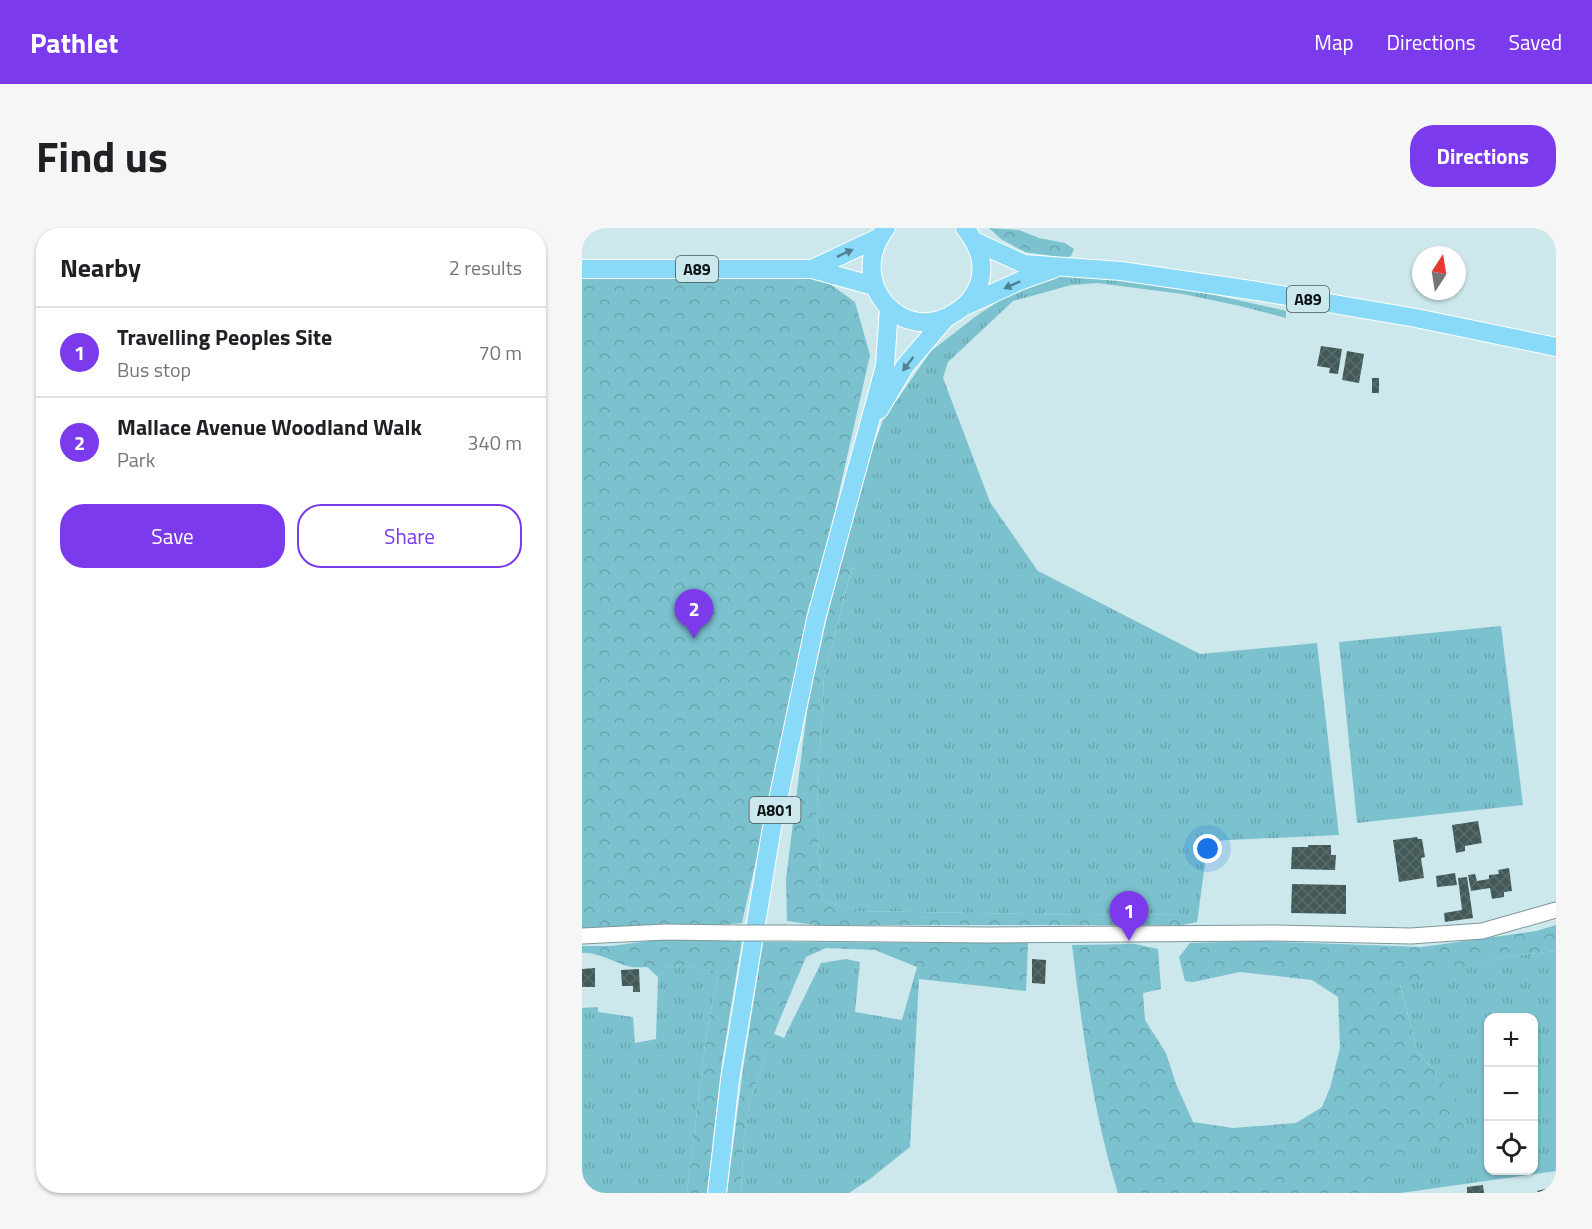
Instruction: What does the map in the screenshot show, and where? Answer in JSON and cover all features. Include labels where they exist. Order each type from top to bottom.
[{"type":"main road","name":"A89","points":[[812,269],[883,233]]},
{"type":"main road","name":"A89","points":[[582,269],[812,269],[874,286],[870,267],[874,248],[883,233]]},
{"type":"main road","name":"A89","points":[[971,235],[1024,264],[1121,271],[1268,293],[1416,318],[1556,347]]},
{"type":"main road","name":"A89","points":[[967,305],[975,295],[981,276],[982,260],[971,235]]},
{"type":"main road","name":"A89","points":[[945,320],[967,305],[1022,280],[1058,267]]},
{"type":"main road","points":[[874,286],[889,308],[914,321],[926,323],[945,320]]},
{"type":"main road","name":"A801","points":[[717,1193],[730,1080],[771,833],[816,619],[885,366],[889,308]]},
{"type":"main road","name":"A801","points":[[866,432],[905,366],[945,320]]},
{"type":"main road","points":[[582,936],[645,932],[988,936],[1276,933],[1411,936],[1482,931],[1556,910]]},
{"type":"green space","points":[[989,228],[1019,230],[1039,238],[1065,243],[1074,249],[1071,256],[1066,258],[1025,252],[1001,239]]},
{"type":"green space","points":[[1054,274],[1141,281],[1286,311],[1286,318],[1183,294],[1097,283],[1071,285],[1013,301],[948,362],[943,378],[990,502],[1038,571],[1200,654],[1317,643],[1339,835],[1208,841],[1199,908],[1189,914],[1083,915],[857,911],[824,901],[820,882],[817,807],[824,677],[852,567],[838,570],[867,465],[883,420],[931,351],[975,317],[1023,285]]},
{"type":"green space","points":[[582,279],[823,279],[855,302],[870,355],[742,923],[582,936]]},
{"type":"green space","points":[[847,565],[852,566],[824,677],[817,807],[820,882],[824,901],[857,911],[1083,915],[1189,914],[1199,908],[1197,922],[1182,925],[815,925],[787,921],[786,879],[809,695],[838,570]]},
{"type":"green space","points":[[1501,626],[1523,805],[1357,823],[1339,642]]},
{"type":"green space","points":[[1556,925],[1556,951],[1502,957],[1400,985],[1418,1053],[1463,1108],[1464,1135],[1380,1170],[1365,1193],[1118,1193],[1095,1101],[1084,1039],[1072,945],[1135,944],[1158,949],[1161,989],[1143,993],[1145,1020],[1166,1053],[1176,1084],[1193,1122],[1233,1128],[1296,1123],[1322,1107],[1330,1088],[1340,1048],[1338,997],[1312,980],[1240,972],[1193,982],[1185,981],[1179,957],[1190,943],[1258,941],[1422,947],[1536,931]]},
{"type":"green space","points":[[657,940],[742,940],[722,1062],[707,1193],[687,1193],[706,1036],[717,979],[712,971],[682,965],[665,967],[663,973],[658,977],[647,967],[629,967],[599,955],[582,953],[582,946],[611,946]]},
{"type":"green space","points":[[763,942],[1028,943],[1026,991],[919,979],[917,967],[875,950],[826,948],[806,957],[779,1021],[750,1100],[744,1139],[741,1193],[727,1193]]},
{"type":"green space","points":[[1556,951],[1556,1171],[1538,1174],[1538,1013],[1484,1013],[1484,1175],[1528,1175],[1401,1193],[1365,1193],[1437,1074],[1418,1053],[1400,984],[1502,957]]},
{"type":"green space","points":[[846,959],[860,962],[855,1012],[902,1020],[917,967],[919,979],[910,1147],[849,1193],[741,1193],[744,1139],[750,1100],[774,1034],[784,1038],[821,963]]},
{"type":"green space","points":[[682,965],[713,971],[717,979],[706,1036],[687,1193],[582,1193],[582,1008],[598,1007],[598,1012],[633,1017],[635,1043],[656,1039],[658,977],[663,973],[664,967]]},
{"type":"building","points":[[1321,346],[1342,349],[1338,374],[1329,373],[1330,368],[1317,366]]},
{"type":"building","points":[[1347,351],[1364,354],[1359,383],[1342,380]]},
{"type":"building","points":[[1372,378],[1379,378],[1379,393],[1372,393]]},
{"type":"building","points":[[1478,821],[1482,843],[1465,846],[1465,851],[1456,853],[1452,825]]},
{"type":"building","points":[[1417,837],[1422,839],[1425,857],[1421,858],[1424,878],[1399,882],[1393,840]]},
{"type":"building","points":[[1308,845],[1331,845],[1331,855],[1336,855],[1335,870],[1291,869],[1292,847],[1308,847]]},
{"type":"building","points":[[1509,868],[1512,891],[1504,892],[1504,897],[1492,899],[1490,888],[1471,891],[1468,875],[1475,874],[1477,881],[1489,879],[1489,875],[1499,874],[1498,870]]},
{"type":"building","points":[[1455,873],[1457,885],[1437,887],[1436,876]]},
{"type":"building","points":[[1467,877],[1473,918],[1445,922],[1444,913],[1462,910],[1458,878]]},
{"type":"building","points":[[1292,884],[1346,885],[1346,914],[1291,913]]},
{"type":"building","points":[[1032,959],[1046,960],[1045,984],[1032,983]]},
{"type":"building","points":[[595,968],[595,987],[582,987],[582,969]]},
{"type":"building","points":[[639,969],[640,992],[633,992],[633,986],[622,986],[621,970]]},
{"type":"building","points":[[1483,1185],[1484,1193],[1467,1193],[1467,1187]]},
{"type":"building","points":[[1556,1186],[1556,1193],[1538,1193],[1537,1191]]},
{"type":"place","name":"Mallace Avenue Woodland Walk","points":[[694,639]]},
{"type":"place","name":"Travelling Peoples Site","points":[[1129,941]]}]
